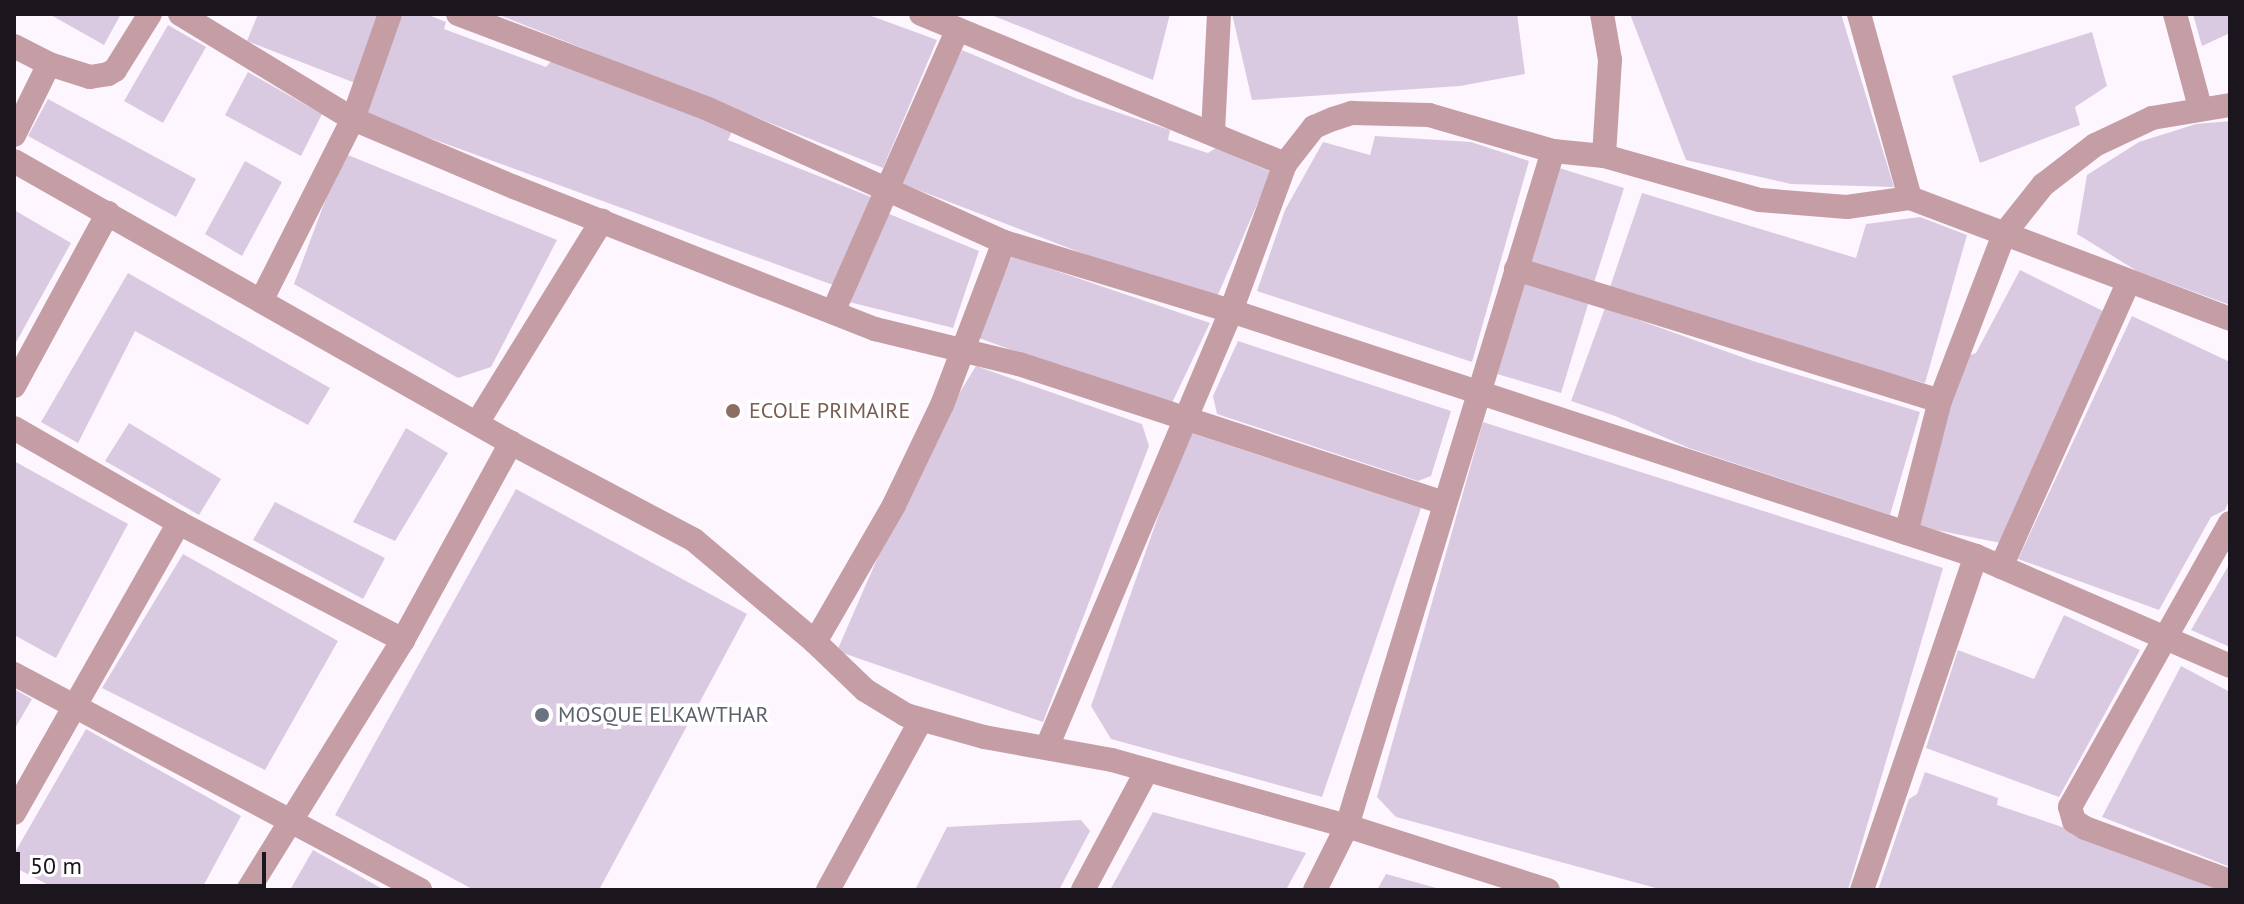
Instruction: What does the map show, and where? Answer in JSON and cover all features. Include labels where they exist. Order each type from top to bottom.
[{"type":"street","points":[[14,46],[49,64],[96,78],[115,70],[150,14]]},
{"type":"street","points":[[180,14],[353,119],[875,329],[1019,364],[1444,503]]},
{"type":"street","points":[[261,301],[353,119],[390,14]]},
{"type":"street","points":[[458,14],[708,109],[1004,242],[1231,311],[1976,556],[2230,666]]},
{"type":"street","points":[[921,14],[1285,164]]},
{"type":"street","points":[[1213,132],[1219,14]]},
{"type":"street","points":[[1602,14],[1610,60],[1604,156]]},
{"type":"street","points":[[1859,14],[1910,198]]},
{"type":"street","points":[[2175,14],[2200,107]]},
{"type":"street","points":[[833,312],[885,188],[958,29]]},
{"type":"street","points":[[14,135],[49,64]]},
{"type":"street","points":[[1906,533],[1940,401],[2004,234],[2043,185],[2095,145],[2152,118],[2200,107],[2230,105]]},
{"type":"street","points":[[1047,747],[1231,311],[1285,164],[1314,127],[1352,113],[1429,115],[1553,151],[1604,156],[1760,200],[1847,207],[1910,198],[2230,319]]},
{"type":"street","points":[[1315,890],[1347,826],[1476,393],[1553,151]]},
{"type":"street","points":[[14,161],[511,443],[694,540],[815,642],[865,690],[920,722],[1147,770],[1347,826],[1548,890]]},
{"type":"street","points":[[14,386],[108,213]]},
{"type":"street","points":[[477,423],[602,221]]},
{"type":"street","points":[[815,642],[894,505],[942,405],[1004,242]]},
{"type":"street","points":[[1516,269],[1940,401]]},
{"type":"street","points":[[2001,567],[2129,281]]},
{"type":"street","points":[[14,428],[179,523],[403,640]]},
{"type":"street","points":[[248,890],[294,821],[403,640],[511,443]]},
{"type":"street","points":[[14,813],[179,523]]},
{"type":"street","points":[[2230,523],[2167,639],[2073,798],[2071,813],[2074,821],[2085,828],[2230,881]]},
{"type":"street","points":[[1862,890],[1976,556]]},
{"type":"street","points":[[14,674],[72,708],[294,821],[420,890]]},
{"type":"street","points":[[828,890],[920,722]]},
{"type":"street","points":[[1083,890],[1147,770]]},
{"type":"building","points":[[49,14],[121,14],[104,45]]},
{"type":"building","points":[[258,14],[381,14],[355,83],[247,41]]},
{"type":"building","points":[[399,14],[426,14],[446,22],[444,29],[546,67],[554,58],[733,129],[728,140],[871,197],[833,285],[364,114]]},
{"type":"building","points":[[497,14],[866,14],[937,40],[883,168]]},
{"type":"building","points":[[989,14],[1170,14],[1153,80]]},
{"type":"building","points":[[1232,14],[1517,14],[1525,74],[1460,86],[1252,100]]},
{"type":"building","points":[[1630,14],[1841,14],[1894,187],[1791,184],[1686,160]]},
{"type":"building","points":[[2193,14],[2230,14],[2230,33],[2202,46]]},
{"type":"building","points":[[168,25],[206,47],[163,123],[124,101]]},
{"type":"building","points":[[2092,32],[2107,86],[2075,107],[2080,125],[1980,163],[1952,76]]},
{"type":"building","points":[[962,50],[1075,98],[1170,130],[1168,140],[1208,153],[1216,148],[1271,172],[1214,304],[895,181]]},
{"type":"building","points":[[248,72],[322,114],[301,156],[225,115]]},
{"type":"building","points":[[48,99],[196,179],[176,217],[28,136]]},
{"type":"building","points":[[2230,121],[2230,305],[2137,271],[2077,234],[2087,175],[2139,142],[2196,124]]},
{"type":"building","points":[[1375,136],[1471,142],[1529,161],[1472,362],[1257,291],[1285,210],[1323,142],[1370,155]]},
{"type":"building","points":[[343,153],[557,240],[491,367],[458,378],[294,284]]},
{"type":"building","points":[[245,161],[282,182],[242,256],[205,234]]},
{"type":"building","points":[[1556,167],[1624,188],[1593,286],[1522,269]]},
{"type":"building","points":[[1642,193],[1856,258],[1866,224],[1920,217],[1967,235],[1925,383],[1825,356],[1610,287]]},
{"type":"building","points":[[14,210],[71,243],[14,346]]},
{"type":"building","points":[[887,213],[979,251],[953,328],[849,302]]},
{"type":"building","points":[[1012,256],[1210,323],[1170,407],[976,337]]},
{"type":"building","points":[[2020,270],[2105,312],[2001,543],[1911,525],[1964,357],[1976,353]]},
{"type":"building","points":[[128,273],[330,388],[308,425],[135,331],[78,443],[41,422]]},
{"type":"building","points":[[1524,275],[1589,301],[1561,393],[1497,374]]},
{"type":"building","points":[[1605,308],[1753,361],[1920,412],[1890,515],[1689,448],[1571,401]]},
{"type":"building","points":[[2132,316],[2230,362],[2230,498],[2225,510],[2211,517],[2159,610],[2018,559]]},
{"type":"building","points":[[1238,341],[1451,411],[1431,476],[1418,481],[1217,414],[1213,396]]},
{"type":"building","points":[[976,366],[1142,424],[1149,446],[1043,722],[837,651],[925,449]]},
{"type":"building","points":[[1483,422],[1943,568],[1848,890],[1663,890],[1396,817],[1377,797]]},
{"type":"building","points":[[129,423],[221,479],[199,515],[105,461]]},
{"type":"building","points":[[406,428],[448,453],[395,541],[353,522]]},
{"type":"building","points":[[1188,432],[1421,508],[1322,797],[1111,739],[1091,706]]},
{"type":"building","points":[[14,461],[128,524],[56,658],[14,635]]},
{"type":"building","name":"MOSQUE ELKAWTHAR","points":[[516,489],[747,614],[599,890],[474,890],[335,815]]},
{"type":"building","points":[[275,502],[385,558],[363,599],[253,540]]},
{"type":"building","points":[[183,554],[338,641],[265,770],[102,688]]},
{"type":"building","points":[[2230,563],[2230,647],[2191,630]]},
{"type":"building","points":[[2064,615],[2140,650],[2059,797],[1926,748],[1958,650],[2034,679]]},
{"type":"building","points":[[2181,666],[2230,692],[2230,867],[2102,817]]},
{"type":"building","points":[[14,689],[32,699],[14,730]]},
{"type":"building","points":[[86,729],[241,816],[201,890],[58,890],[14,867],[14,854]]},
{"type":"building","points":[[1925,772],[1998,798],[1997,805],[2124,848],[2229,890],[1878,890],[1909,799],[1917,794]]},
{"type":"building","points":[[1153,812],[1306,853],[1286,890],[1110,890]]},
{"type":"building","points":[[1081,820],[1090,831],[1059,890],[915,890],[947,827]]},
{"type":"building","points":[[313,850],[381,888],[380,890],[290,890]]},
{"type":"building","points":[[1386,874],[1440,889],[1440,890],[1377,890]]},
{"type":"place","name":"ECOLE PRIMAIRE","points":[[733,411]]},
{"type":"place","name":"MOSQUE ELKAWTHAR","points":[[542,715]]}]
